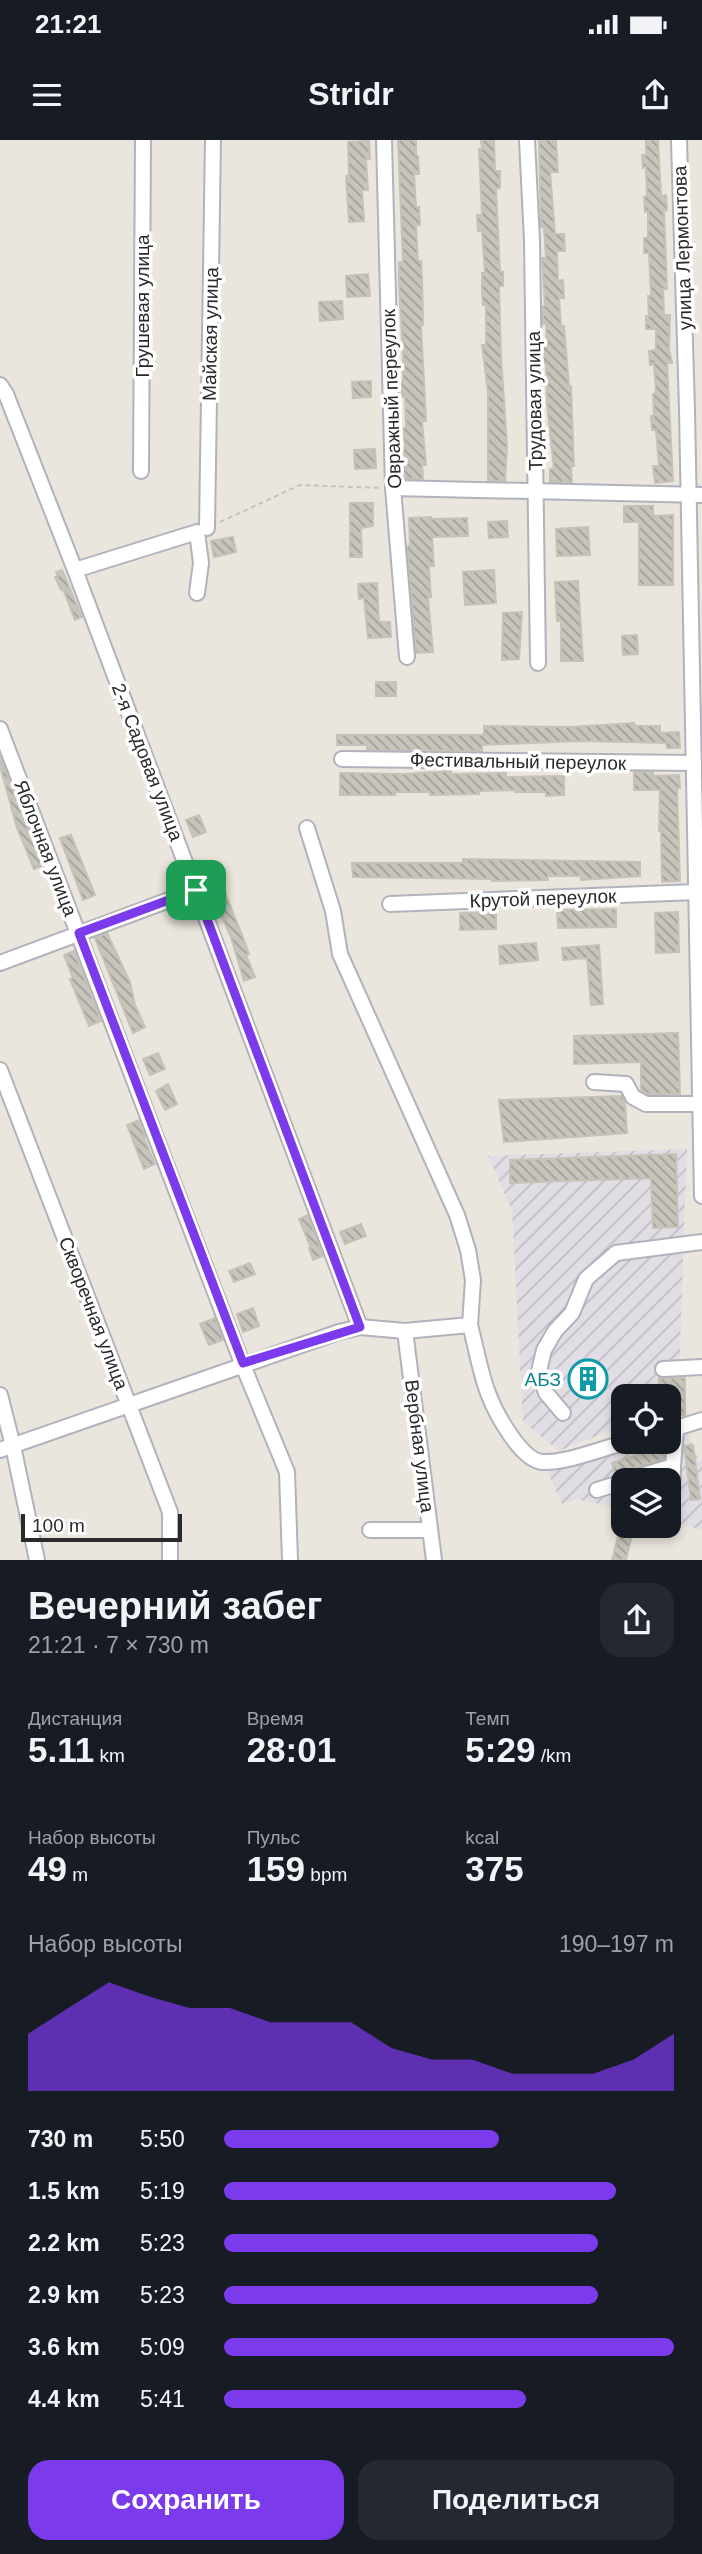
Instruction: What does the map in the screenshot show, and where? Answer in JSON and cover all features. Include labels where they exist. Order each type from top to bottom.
[{"type":"street","name":"Грушевая улица","points":[[141,471],[143,140]]},
{"type":"street","name":"Майская улица","points":[[207,528],[213,140]]},
{"type":"street","name":"Овражный переулок","points":[[384,140],[393,488],[407,657]]},
{"type":"street","name":"Трудовая улица","points":[[527,140],[538,663]]},
{"type":"street","name":"улица Лермонтова","points":[[679,140],[695,496],[694,763],[702,1196]]},
{"type":"street","name":"2-я Садовая улица","points":[[2,392],[75,570],[360,1327]]},
{"type":"street","points":[[393,488],[695,496]]},
{"type":"street","points":[[75,570],[197,532],[201,563],[197,593]]},
{"type":"street","name":"Яблочная улица","points":[[0,729],[287,1472],[290,1560]]},
{"type":"street","name":"Фестивальный переулок","points":[[342,759],[694,763]]},
{"type":"street","points":[[307,828],[333,911],[340,954],[457,1215],[468,1250],[472,1280],[470,1325],[487,1391],[493,1404],[522,1452],[531,1460],[558,1460],[611,1446]]},
{"type":"street","points":[[0,963],[196,890]]},
{"type":"street","name":"Крутой переулок","points":[[390,904],[696,892]]},
{"type":"street","name":"Скворечная улица","points":[[0,1070],[170,1512],[170,1560]]},
{"type":"street","points":[[594,1082],[626,1084],[633,1097],[646,1104],[701,1094]]},
{"type":"street","points":[[563,1413],[546,1393],[539,1371],[544,1350],[555,1331],[572,1313],[586,1279],[616,1253],[702,1242]]},
{"type":"street","points":[[7,1448],[243,1363],[360,1327],[405,1331],[470,1325]]},
{"type":"street","name":"Вербная улица","points":[[405,1331],[434,1560]]},
{"type":"street","points":[[663,1370],[702,1367]]},
{"type":"street","points":[[0,1395],[7,1448],[37,1560]]},
{"type":"street","points":[[681,1427],[702,1420]]},
{"type":"street","points":[[667,1468],[673,1466],[673,1454]]},
{"type":"street","points":[[597,1490],[611,1486]]},
{"type":"street","points":[[370,1530],[430,1530]]},
{"type":"path","points":[[207,528],[300,485],[393,488]]},
{"type":"shaded area","points":[[687,1149],[679,1384],[611,1384],[611,1430],[559,1451],[523,1422],[512,1210],[488,1156]]},
{"type":"shaded area","points":[[688,1434],[699,1461],[702,1460],[702,1530],[681,1524],[681,1468],[611,1468],[611,1506],[576,1499],[562,1504],[546,1468],[613,1454],[681,1454],[681,1435]]},
{"type":"building","points":[[398,140],[416,140],[418,156],[419,174],[414,174],[420,225],[416,225],[418,261],[421,261],[422,275],[421,325],[426,421],[422,421],[426,465],[422,465],[423,479],[403,479],[403,428],[406,428],[405,397],[402,397],[401,382],[403,356],[399,262],[403,262]]},
{"type":"building","points":[[481,140],[494,140],[495,171],[500,171],[500,188],[496,189],[500,272],[503,272],[503,286],[499,286],[507,446],[505,481],[488,481],[488,392],[482,345],[486,345],[486,305],[483,305],[482,293],[482,273],[485,273],[482,231],[478,231],[477,215],[482,215],[479,149],[482,149]]},
{"type":"building","points":[[539,140],[556,140],[558,172],[550,172],[555,234],[564,234],[565,251],[557,251],[558,281],[563,280],[564,298],[559,298],[561,326],[564,326],[571,386],[574,466],[571,466],[572,482],[550,482],[550,469],[554,469],[546,363],[543,363],[543,346],[547,345],[546,323],[543,324],[545,306],[542,258],[546,258],[544,227],[541,227]]},
{"type":"building","points":[[646,140],[658,140],[661,196],[666,195],[667,210],[664,211],[667,289],[663,289],[664,315],[670,315],[669,349],[672,363],[667,363],[673,481],[655,483],[653,466],[659,466],[656,430],[652,430],[651,416],[654,416],[653,394],[656,393],[654,364],[650,365],[649,351],[656,350],[656,329],[646,329],[646,316],[649,316],[648,296],[651,296],[649,253],[644,253],[644,238],[648,238],[648,211],[645,212],[646,167],[643,168],[642,155],[646,155]]},
{"type":"building","points":[[369,141],[370,159],[366,159],[368,190],[362,190],[364,221],[349,222],[346,176],[349,176],[348,142]]},
{"type":"building","points":[[368,274],[370,296],[347,297],[346,276]]},
{"type":"building","points":[[342,301],[343,319],[320,321],[319,302]]},
{"type":"building","points":[[371,381],[371,397],[353,398],[352,382]]},
{"type":"building","points":[[375,449],[376,468],[355,469],[354,450]]},
{"type":"building","points":[[350,503],[373,503],[373,526],[361,528],[362,557],[350,557]]},
{"type":"building","points":[[624,506],[653,506],[653,516],[673,515],[673,585],[639,585],[639,522],[624,522]]},
{"type":"building","points":[[409,518],[467,518],[468,536],[432,537],[434,566],[429,566],[431,597],[428,598],[433,652],[416,653],[407,546],[410,546]]},
{"type":"building","points":[[507,521],[508,537],[489,538],[488,522]]},
{"type":"building","points":[[588,527],[590,555],[557,556],[556,529]]},
{"type":"building","points":[[233,537],[236,552],[214,557],[211,541]]},
{"type":"building","points":[[62,570],[82,617],[75,620],[63,589],[61,590],[55,577],[58,576],[56,572]]},
{"type":"building","points":[[494,570],[496,603],[465,605],[463,572]]},
{"type":"building","points":[[578,581],[583,661],[561,661],[561,621],[557,621],[555,582]]},
{"type":"building","points":[[377,583],[379,622],[390,622],[391,637],[368,638],[364,598],[359,599],[358,584]]},
{"type":"building","points":[[522,612],[519,659],[502,660],[503,613]]},
{"type":"building","points":[[637,635],[638,654],[623,655],[622,636]]},
{"type":"building","points":[[376,682],[396,682],[396,696],[376,696]]},
{"type":"building","points":[[634,723],[635,726],[660,726],[660,733],[679,732],[680,748],[667,748],[666,743],[580,741],[482,745],[482,751],[367,750],[367,745],[337,745],[337,735],[484,735],[484,726],[570,727]]},
{"type":"building","points":[[0,756],[42,866],[34,869],[17,828],[0,766]]},
{"type":"building","points":[[451,771],[451,774],[506,773],[506,777],[564,776],[564,795],[546,796],[546,792],[515,790],[479,791],[479,794],[430,795],[430,792],[395,792],[395,795],[340,795],[340,773],[404,774]]},
{"type":"building","points":[[634,772],[653,772],[653,776],[679,775],[680,788],[677,788],[680,881],[662,882],[660,790],[634,790]]},
{"type":"building","points":[[199,815],[206,832],[193,837],[186,820]]},
{"type":"building","points":[[71,835],[95,895],[83,900],[60,838]]},
{"type":"building","points":[[463,859],[640,862],[640,876],[581,880],[581,876],[548,876],[548,880],[492,881],[353,877],[352,863],[463,863]]},
{"type":"building","points":[[218,875],[244,940],[249,954],[246,955],[255,977],[244,981],[231,937],[215,902],[208,878]]},
{"type":"building","points":[[616,909],[616,927],[558,928],[557,910]]},
{"type":"building","points":[[496,912],[496,929],[460,930],[460,913]]},
{"type":"building","points":[[678,912],[679,952],[656,953],[655,913]]},
{"type":"building","points":[[107,933],[130,982],[135,1005],[145,1027],[133,1033],[95,938]]},
{"type":"building","points":[[536,943],[538,960],[500,964],[499,946]]},
{"type":"building","points":[[599,945],[603,1004],[591,1005],[587,958],[563,960],[562,948]]},
{"type":"building","points":[[74,951],[101,1021],[89,1026],[70,979],[73,978],[64,955]]},
{"type":"building","points":[[678,1033],[680,1094],[648,1094],[641,1090],[641,1062],[574,1064],[574,1036]]},
{"type":"building","points":[[158,1053],[165,1069],[150,1075],[143,1059]]},
{"type":"building","points":[[168,1084],[177,1104],[165,1110],[156,1091]]},
{"type":"building","points":[[622,1096],[627,1133],[504,1142],[499,1100]]},
{"type":"building","points":[[139,1120],[155,1164],[144,1169],[127,1125]]},
{"type":"building","points":[[676,1154],[678,1227],[653,1228],[651,1178],[510,1183],[510,1160]]},
{"type":"building","points":[[308,1215],[323,1256],[313,1260],[299,1219]]},
{"type":"building","points":[[361,1224],[366,1236],[345,1244],[340,1232]]},
{"type":"building","points":[[250,1263],[255,1274],[234,1282],[229,1271]]},
{"type":"building","points":[[253,1308],[259,1326],[243,1332],[237,1314]]},
{"type":"building","points":[[215,1318],[223,1340],[209,1345],[200,1324]]},
{"type":"building","name":"АБЗ","points":[[582,1369],[597,1372],[595,1388],[579,1385]]},
{"type":"building","points":[[659,1378],[685,1378],[685,1415],[681,1415],[681,1384],[659,1384]]},
{"type":"building","points":[[693,1445],[700,1499],[691,1500],[684,1446]]},
{"type":"building","points":[[640,1454],[664,1454],[664,1459],[635,1468],[613,1468],[612,1463]]},
{"type":"building","points":[[618,1538],[631,1538],[626,1560],[612,1560]]},
{"type":"place","name":"АБЗ","points":[[588,1379]]},
{"type":"route","points":[[196,890],[360,1327],[243,1363],[79,933],[196,890]]}]
